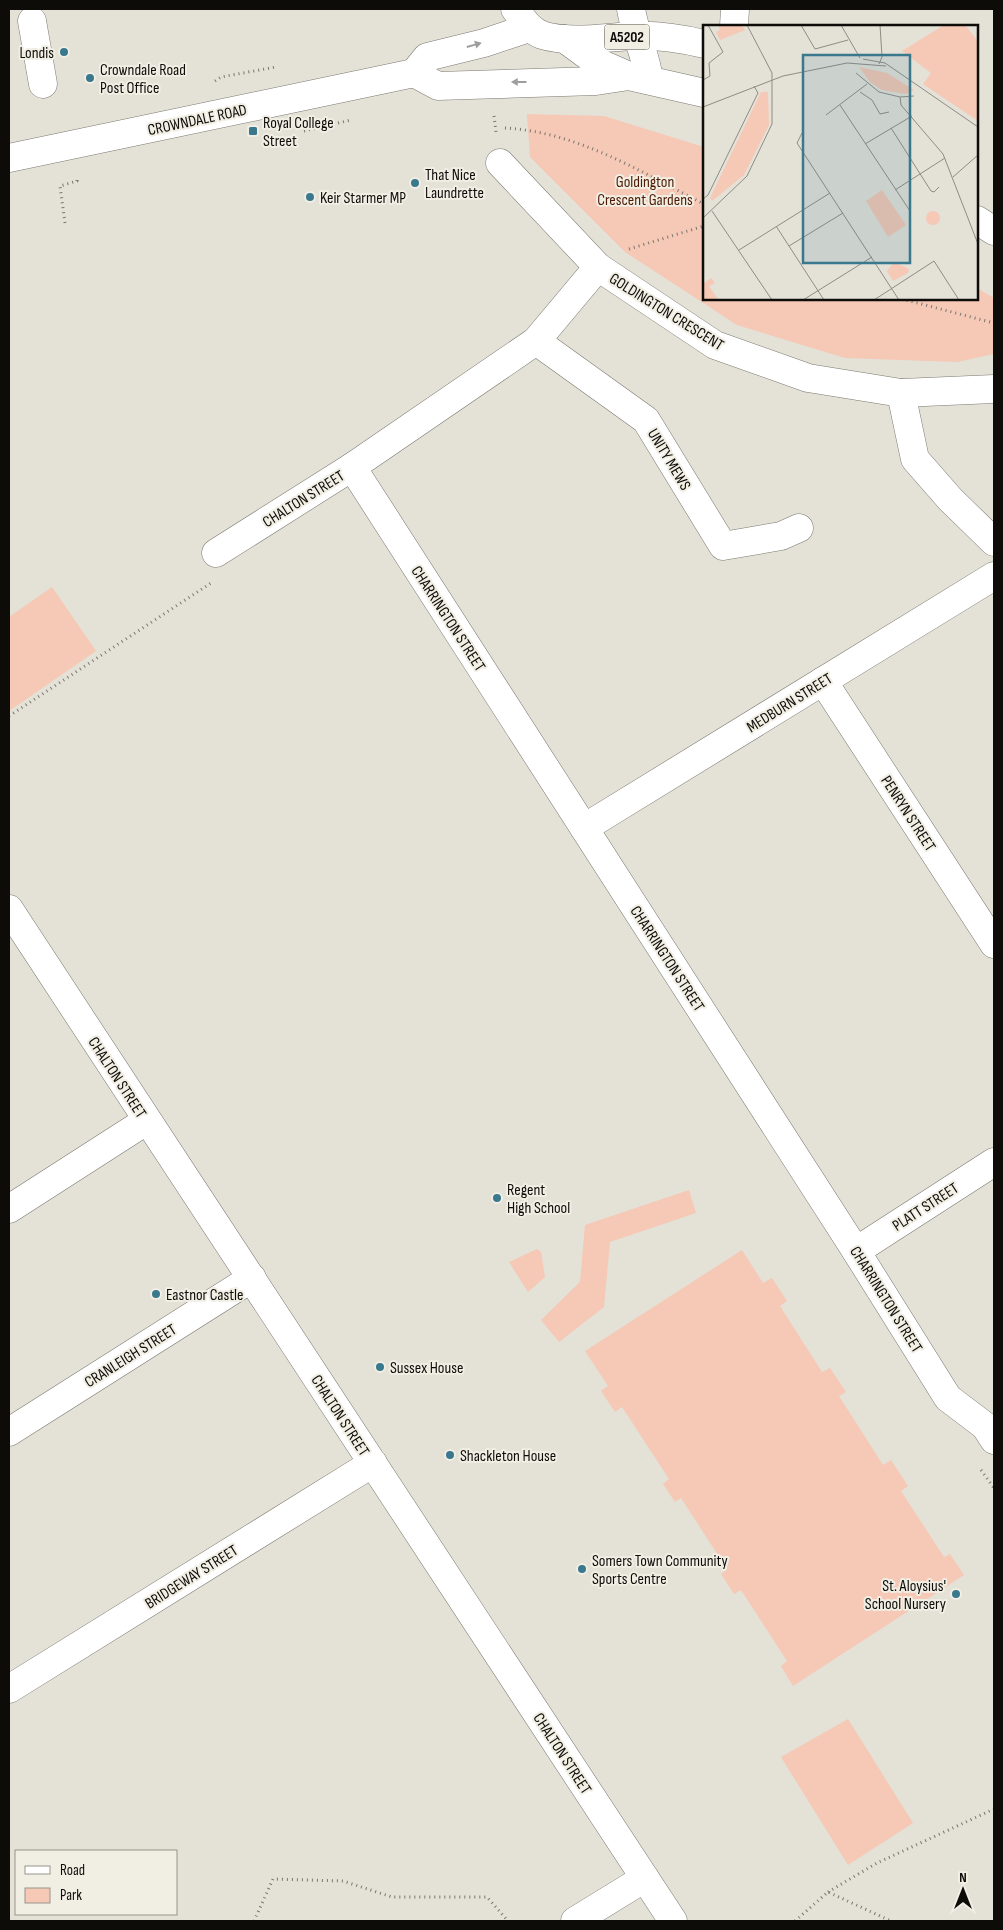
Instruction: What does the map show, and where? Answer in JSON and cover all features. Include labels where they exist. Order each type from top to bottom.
[{"type":"street","points":[[522,18],[468,47],[427,57],[414,73],[438,86],[639,78],[646,58],[637,36],[631,9]]},
{"type":"street","points":[[734,25],[735,9]]},
{"type":"street","name":"A5202","points":[[522,18],[542,34],[565,38],[637,36],[688,40],[703,44]]},
{"type":"street","points":[[32,22],[44,84]]},
{"type":"street","name":"A5202","points":[[565,38],[595,61],[639,78],[700,88]]},
{"type":"street","name":"CROWNDALE ROAD","points":[[9,158],[414,73]]},
{"type":"street","name":"GOLDINGTON CRESCENT","points":[[500,162],[598,267],[715,345],[808,378],[901,394],[994,390]]},
{"type":"street","points":[[978,221],[994,231]]},
{"type":"street","name":"CHALTON STREET","points":[[216,553],[352,467],[536,341],[598,267]]},
{"type":"street","name":"UNITY MEWS","points":[[536,341],[646,420],[723,546],[781,536],[799,528]]},
{"type":"street","points":[[901,394],[915,459],[950,499],[994,542]]},
{"type":"street","name":"CHARRINGTON STREET","points":[[352,467],[856,1251],[948,1398],[985,1426],[994,1440]]},
{"type":"street","name":"MEDBURN STREET","points":[[584,828],[994,576]]},
{"type":"street","name":"PENRYN STREET","points":[[824,681],[994,944]]},
{"type":"street","name":"CHALTON STREET","points":[[9,909],[146,1121],[252,1278],[673,1921]]},
{"type":"street","points":[[9,1209],[146,1121]]},
{"type":"street","name":"PLATT STREET","points":[[856,1251],[994,1162]]},
{"type":"street","name":"CRANLEIGH STREET","points":[[9,1432],[252,1278]]},
{"type":"street","name":"BRIDGEWAY STREET","points":[[9,1689],[373,1463]]},
{"type":"street","points":[[575,1921],[645,1878]]},
{"type":"path","points":[[505,128],[532,130],[564,138],[617,159],[703,203]]},
{"type":"path","points":[[65,223],[60,186],[77,181],[77,172]]},
{"type":"path","points":[[598,267],[632,246],[703,226]]},
{"type":"path","points":[[906,300],[994,323]]},
{"type":"path","points":[[9,716],[217,579],[216,553]]},
{"type":"path","points":[[795,1921],[828,1892],[877,1863],[994,1809]]},
{"type":"path","points":[[254,1921],[273,1879],[342,1881],[392,1897],[487,1897],[508,1921]]},
{"type":"path","points":[[828,1892],[891,1921]]},
{"type":"green space","name":"Goldington Crescent Gardens","points":[[527,114],[604,116],[703,147],[703,300],[978,300],[978,289],[994,298],[994,354],[957,362],[845,358],[737,325],[625,252],[530,157]]},
{"type":"green space","points":[[52,587],[96,651],[9,711],[9,617]]},
{"type":"green space","points":[[689,1190],[696,1213],[610,1242],[604,1307],[559,1342],[541,1320],[580,1282],[585,1225]]},
{"type":"green space","points":[[537,1249],[541,1252],[545,1277],[528,1292],[509,1262]]},
{"type":"green space","points":[[742,1250],[763,1283],[772,1278],[787,1301],[780,1306],[822,1372],[830,1368],[846,1392],[839,1396],[883,1465],[891,1460],[908,1486],[901,1491],[944,1557],[950,1554],[964,1575],[793,1686],[781,1666],[787,1661],[741,1590],[734,1594],[721,1574],[727,1569],[681,1498],[675,1502],[663,1484],[669,1479],[622,1407],[615,1412],[601,1391],[608,1386],[585,1351]]},
{"type":"green space","points":[[848,1719],[913,1823],[848,1865],[781,1757]]},
{"type":"place","name":"Londis","points":[[64,52]]},
{"type":"place","name":"Crowndale Road Post Office","points":[[90,78]]},
{"type":"place","name":"Royal College Street","points":[[253,131]]},
{"type":"place","name":"That Nice Laundrette","points":[[415,183]]},
{"type":"place","name":"Keir Starmer MP","points":[[310,197]]},
{"type":"place","name":"Regent High School","points":[[497,1198]]},
{"type":"place","name":"Eastnor Castle","points":[[156,1294]]},
{"type":"place","name":"Sussex House","points":[[380,1367]]},
{"type":"place","name":"Shackleton House","points":[[450,1455]]},
{"type":"place","name":"Somers Town Community Sports Centre","points":[[582,1569]]},
{"type":"place","name":"St. Aloysius' School Nursery","points":[[956,1594]]}]
